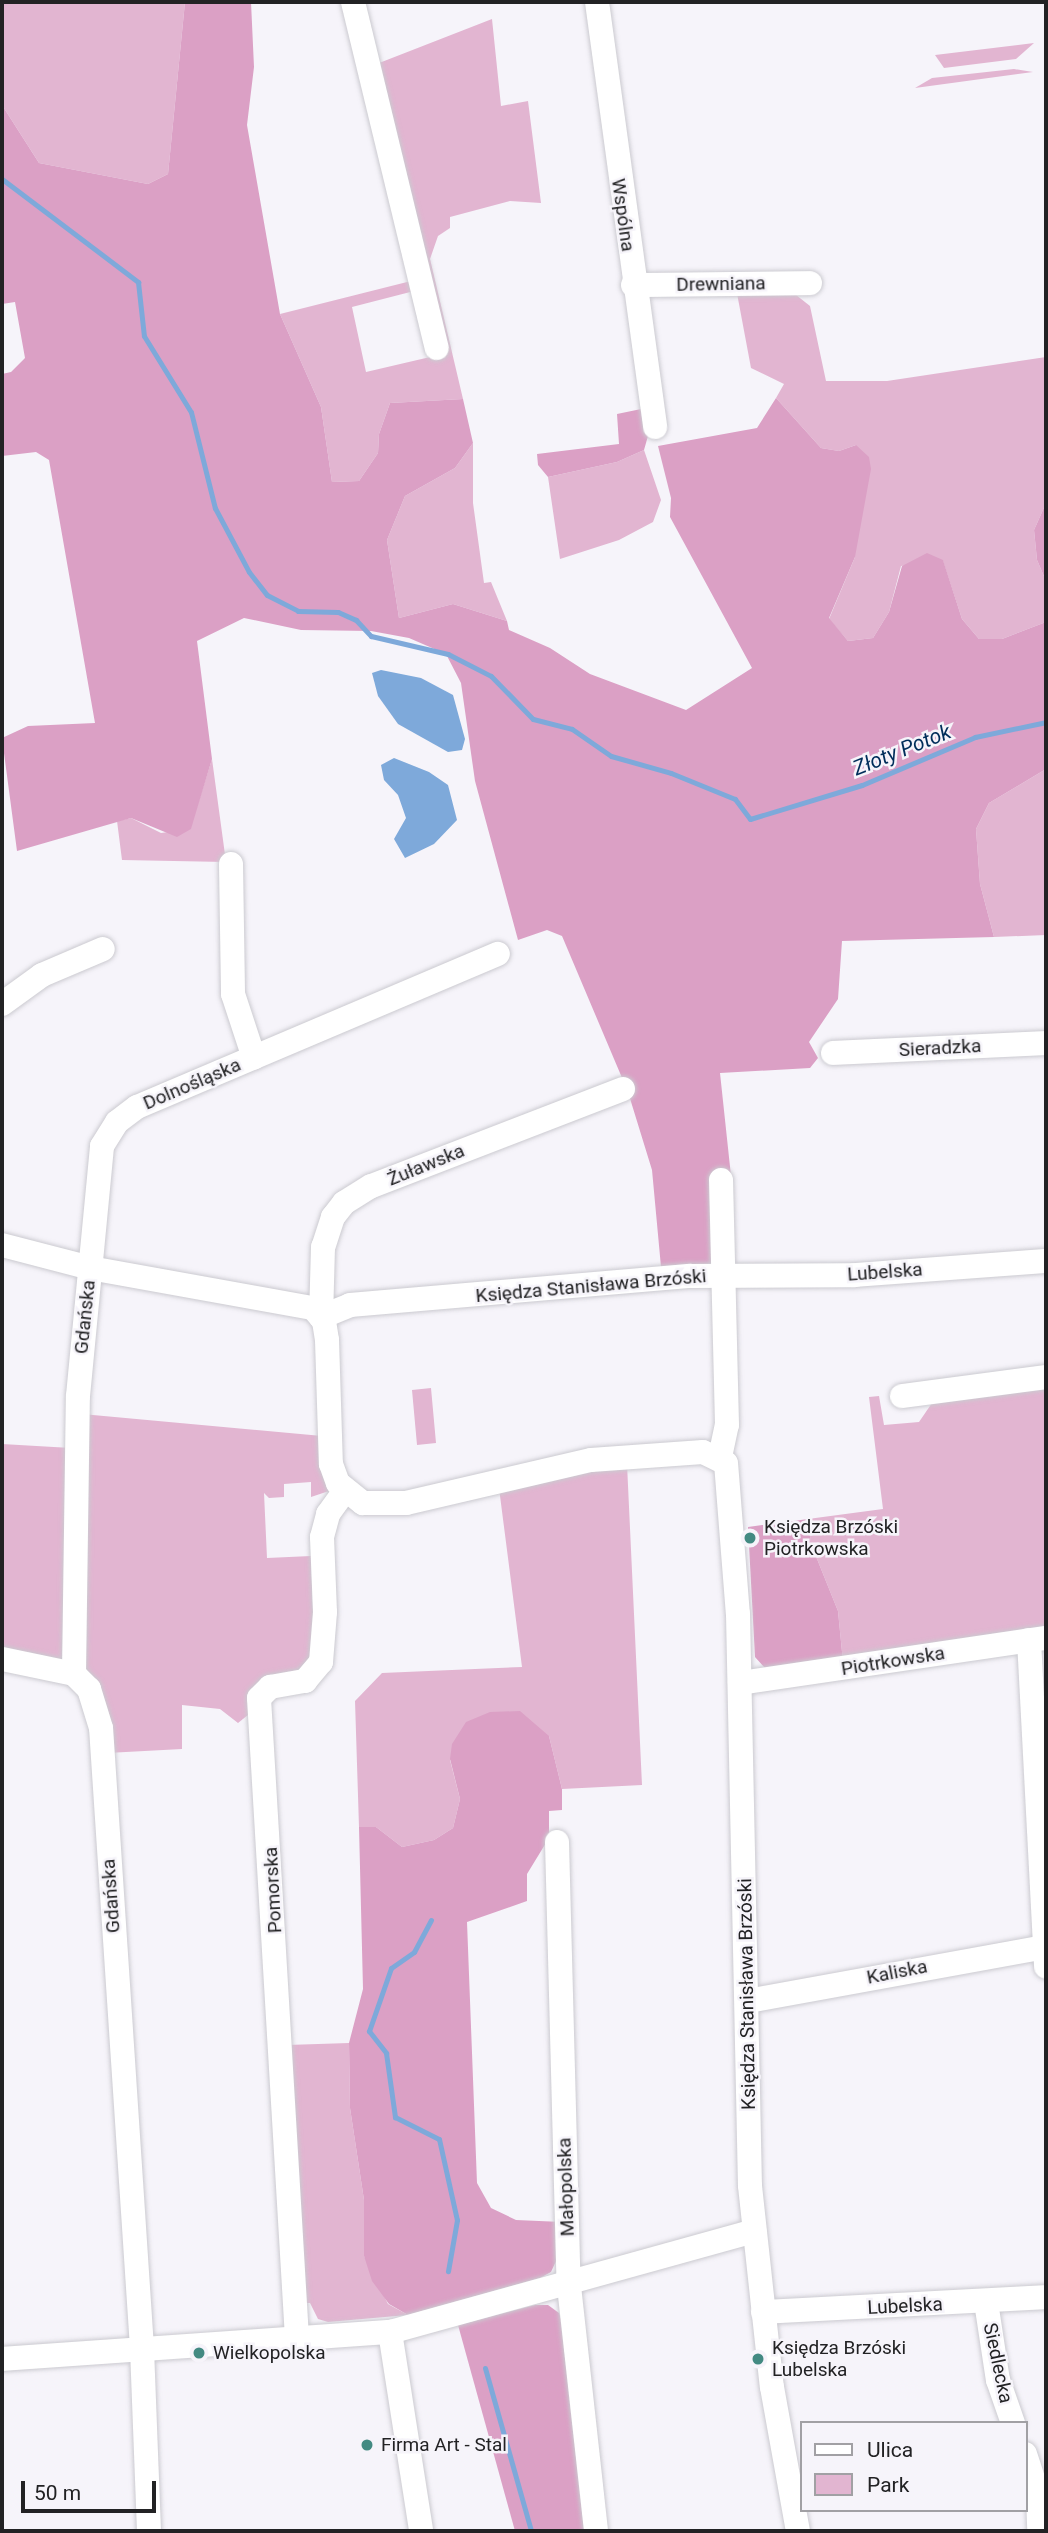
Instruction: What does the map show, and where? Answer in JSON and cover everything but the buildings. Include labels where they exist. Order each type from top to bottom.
[{"type":"street","points":[[354,2],[437,348]]},
{"type":"street","name":"Wspólna","points":[[597,2],[633,285],[655,427]]},
{"type":"street","name":"Drewniana","points":[[633,285],[810,283]]},
{"type":"street","name":"Dolnośląska","points":[[231,864],[233,994],[254,1058]]},
{"type":"street","points":[[2,1004],[42,975],[103,949]]},
{"type":"street","name":"Dolnośląska","points":[[90,1268],[102,1146],[117,1122],[137,1107],[498,954]]},
{"type":"street","name":"Sieradzka","points":[[833,1053],[1046,1043]]},
{"type":"street","name":"Żuławska","points":[[321,1317],[323,1247],[333,1217],[344,1203],[372,1186],[622,1089]]},
{"type":"street","points":[[721,1180],[724,1277]]},
{"type":"street","points":[[2,1245],[90,1268],[299,1303],[321,1317],[327,1340],[331,1464],[345,1491],[363,1503],[385,1506],[591,1460],[704,1452],[720,1457]]},
{"type":"street","name":"Lubelska","points":[[724,1277],[855,1275],[1046,1261]]},
{"type":"street","name":"Gdańska","points":[[90,1268],[74,1487],[74,1674],[89,1689],[101,1728],[142,2348],[149,2531]]},
{"type":"street","name":"Księdza Stanisława Brzóski","points":[[321,1317],[350,1305],[724,1277],[727,1426],[720,1457],[730,1472],[740,1683],[748,2001],[748,2147],[763,2312],[798,2531]]},
{"type":"street","points":[[902,1396],[1046,1377]]},
{"type":"street","name":"Pomorska","points":[[297,2338],[259,1698],[270,1687],[305,1681],[321,1662],[325,1612],[322,1537],[328,1514],[345,1491]]},
{"type":"street","points":[[1038,1639],[1046,1954]]},
{"type":"street","name":"Piotrkowska","points":[[740,1683],[1038,1639]]},
{"type":"street","points":[[2,1659],[74,1674]]},
{"type":"street","name":"Małopolska","points":[[557,1842],[569,2286],[596,2531]]},
{"type":"street","name":"Kaliska","points":[[748,2001],[1046,1954]]},
{"type":"street","points":[[2,2359],[390,2332],[569,2286],[708,2240],[754,2231]]},
{"type":"street","name":"Lubelska","points":[[763,2312],[1046,2297]]},
{"type":"street","name":"Siedlecka","points":[[986,2302],[998,2379],[1012,2421]]},
{"type":"street","points":[[390,2332],[421,2531]]},
{"type":"street","points":[[1027,2460],[1038,2494],[1039,2531]]},
{"type":"green space","points":[[2,2],[185,2],[168,174],[148,184],[39,163],[2,105]]},
{"type":"green space","points":[[492,19],[501,106],[528,101],[541,203],[510,201],[450,217],[450,228],[438,236],[430,259],[463,399],[390,403],[379,434],[378,453],[359,481],[332,482],[321,407],[280,314],[415,280],[418,290],[352,307],[366,372],[443,354],[374,65]]},
{"type":"green space","points":[[1034,43],[1016,59],[944,68],[935,55]]},
{"type":"green space","points":[[1014,69],[1033,72],[915,88],[932,78]]},
{"type":"green space","points":[[786,287],[810,306],[826,381],[887,381],[1046,357],[1046,503],[1034,530],[1037,560],[1046,581],[1046,622],[1002,639],[979,639],[962,619],[943,561],[901,566],[889,612],[873,638],[848,641],[829,619],[855,557],[856,445],[839,451],[821,448],[776,398],[784,384],[751,368],[736,288]]},
{"type":"green space","points":[[473,443],[473,503],[484,583],[491,582],[507,621],[453,604],[399,618],[387,540],[405,496],[455,468]]},
{"type":"green space","points":[[644,450],[661,500],[653,522],[619,540],[560,559],[548,477],[617,462]]},
{"type":"green space","points":[[212,759],[226,862],[122,860],[117,821],[131,818],[161,833],[190,829]]},
{"type":"green space","points":[[1046,769],[1046,935],[994,937],[980,884],[976,829],[989,803]]},
{"type":"green space","points":[[431,1388],[436,1443],[417,1445],[412,1390]]},
{"type":"green space","points":[[1046,1388],[1046,1631],[843,1662],[838,1611],[811,1544],[808,1519],[883,1509],[869,1397],[879,1396],[884,1425],[919,1422],[932,1403]]},
{"type":"green space","points":[[82,1414],[322,1436],[332,1490],[311,1497],[311,1482],[284,1484],[284,1497],[269,1498],[264,1493],[267,1558],[311,1556],[315,1661],[238,1723],[220,1709],[182,1705],[182,1749],[107,1753],[82,1668]]},
{"type":"green space","points":[[2,1444],[71,1448],[62,1664],[2,1654]]},
{"type":"green space","points":[[627,1464],[642,1785],[562,1789],[549,1736],[450,1760],[460,1799],[453,1828],[434,1840],[402,1847],[376,1827],[359,1827],[355,1701],[382,1673],[522,1667],[499,1488]]},
{"type":"green space","points":[[349,2043],[350,2108],[364,2200],[364,2256],[388,2304],[408,2315],[328,2322],[318,2319],[310,2303],[304,2303],[287,2045]]},
{"type":"shaded area","points":[[185,2],[251,2],[254,67],[247,125],[280,314],[321,407],[332,482],[359,481],[378,453],[379,434],[390,403],[463,399],[473,443],[455,468],[405,496],[387,540],[399,618],[453,604],[507,621],[509,630],[550,648],[590,674],[686,710],[752,668],[670,517],[671,498],[658,446],[757,428],[776,398],[821,448],[839,451],[856,445],[869,457],[871,469],[855,557],[829,618],[848,641],[873,638],[889,612],[902,566],[927,553],[943,560],[962,619],[979,639],[1002,639],[1046,622],[1046,769],[989,803],[976,829],[980,884],[994,937],[842,941],[838,999],[809,1042],[818,1058],[810,1068],[720,1073],[731,1176],[718,1262],[708,1269],[661,1267],[652,1170],[628,1092],[562,936],[547,930],[518,940],[475,781],[461,683],[446,654],[409,638],[371,631],[301,630],[244,618],[197,641],[212,759],[191,829],[177,837],[131,818],[17,851],[2,738],[28,726],[95,723],[49,460],[36,452],[2,456],[2,374],[11,372],[25,358],[15,302],[2,304],[2,105],[39,163],[148,184],[168,174]]},
{"type":"shaded area","points":[[646,408],[648,436],[644,450],[617,462],[548,477],[538,465],[537,454],[619,444],[617,414]]},
{"type":"shaded area","points":[[1046,503],[1046,581],[1037,560],[1034,530]]},
{"type":"shaded area","points":[[808,1519],[811,1544],[838,1611],[843,1662],[765,1668],[755,1657],[748,1527]]},
{"type":"shaded area","points":[[520,1711],[549,1736],[562,1789],[562,1810],[549,1811],[549,1838],[527,1874],[527,1901],[467,1922],[477,2183],[491,2208],[516,2220],[562,2222],[557,2259],[551,2272],[540,2278],[408,2315],[389,2304],[372,2281],[364,2256],[364,2200],[350,2108],[349,2043],[363,1989],[359,1827],[376,1827],[402,1847],[434,1840],[453,1828],[460,1799],[450,1759],[452,1744],[466,1722],[490,1712]]},
{"type":"shaded area","points":[[535,2305],[548,2305],[559,2313],[566,2333],[591,2531],[515,2531],[458,2325]]},
{"type":"water","points":[[381,670],[421,678],[453,695],[465,739],[462,750],[448,752],[398,724],[378,696],[372,673]]},
{"type":"water","points":[[394,758],[429,772],[448,785],[457,820],[434,844],[405,858],[394,839],[406,818],[398,795],[384,780],[381,765]]},
{"type":"waterway","name":"Złoty Potok","points":[[2,179],[138,282],[144,336],[191,412],[215,508],[249,572],[267,595],[298,611],[338,612],[356,620],[371,636],[448,654],[491,676],[533,719],[572,729],[611,756],[671,773],[735,799],[750,819],[862,785],[975,737],[1046,722]]},
{"type":"waterway","points":[[431,1920],[414,1952],[391,1968],[369,2031],[386,2053],[395,2117],[439,2139],[457,2220],[448,2271]]},
{"type":"waterway","points":[[485,2368],[531,2531]]},
{"type":"place","name":"Księdza Brzóski Piotrkowska","points":[[750,1538]]},
{"type":"place","name":"Wielkopolska","points":[[199,2353]]},
{"type":"place","name":"Księdza Brzóski Lubelska","points":[[758,2359]]},
{"type":"place","name":"Firma Art - Stal","points":[[367,2445]]}]
